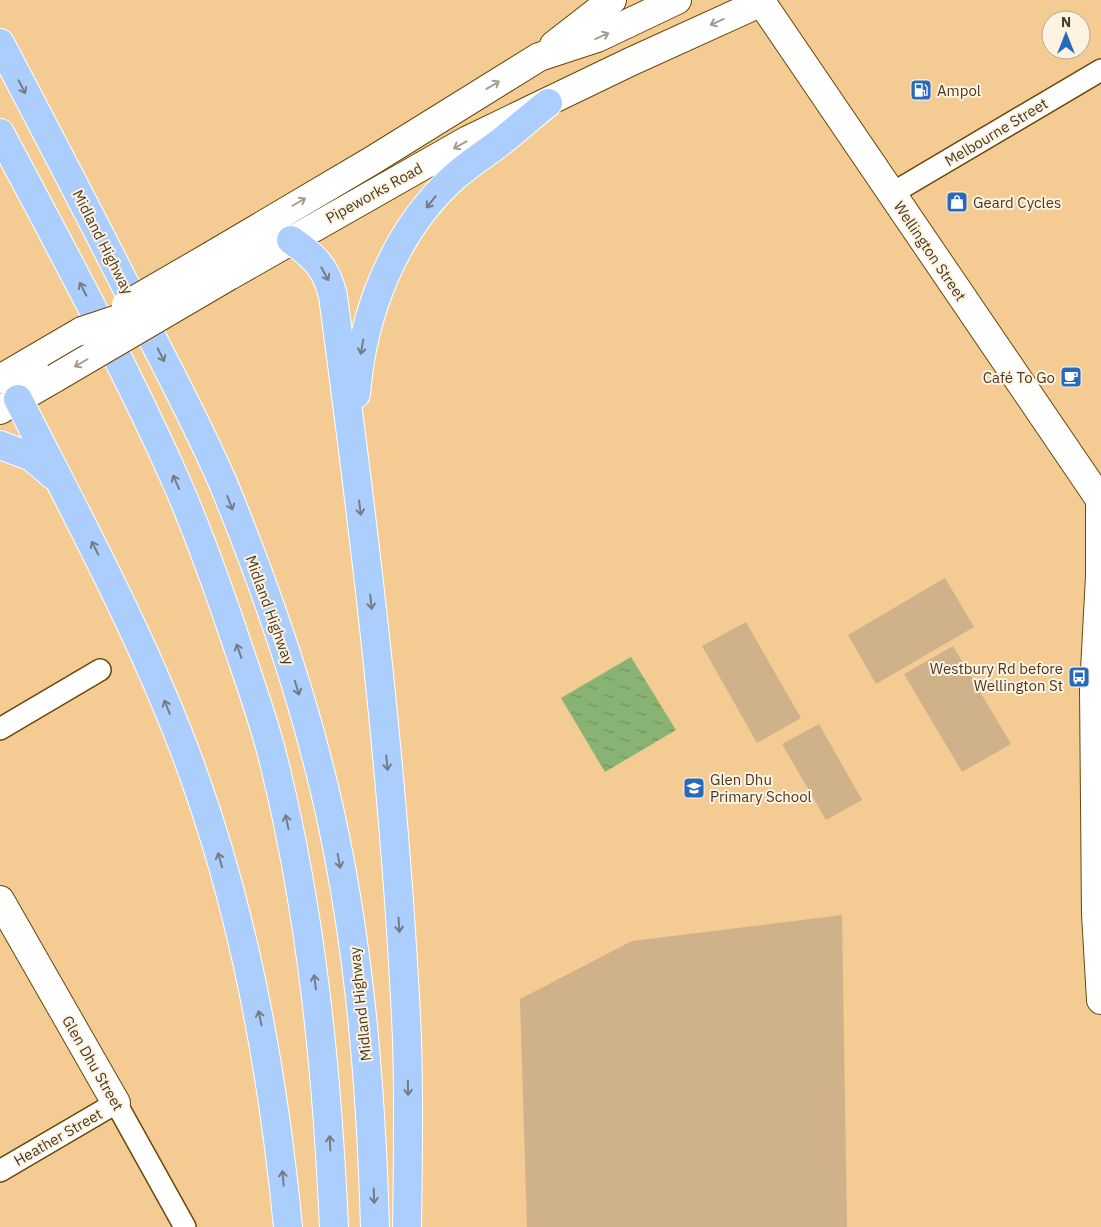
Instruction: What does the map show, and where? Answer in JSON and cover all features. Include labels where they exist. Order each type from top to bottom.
[{"type":"highway","name":"Midland Highway","points":[[0,44],[186,404],[222,482],[281,637],[312,741],[343,882],[364,1037],[375,1227]]},
{"type":"highway","points":[[355,463],[356,401],[363,342],[382,282],[396,252],[435,196],[451,179],[548,102]]},
{"type":"highway","points":[[0,133],[81,286],[176,482],[203,546],[253,692],[275,764],[307,924],[325,1068],[334,1227]]},
{"type":"highway","points":[[291,240],[318,261],[329,281],[334,296],[355,463],[390,787],[409,1111],[407,1227]]},
{"type":"highway","points":[[9,405],[64,487],[151,666],[184,747],[210,824],[253,981],[269,1068],[288,1227]]},
{"type":"highway","points":[[0,445],[32,457],[45,466],[64,487]]},
{"type":"main road","points":[[548,102],[532,61],[612,0]]},
{"type":"main road","name":"Pipeworks Road","points":[[3,377],[48,367],[221,265],[532,61],[597,38],[678,0]]},
{"type":"main road","name":"Pipeworks Road","points":[[9,405],[82,331],[121,318],[221,265],[291,240],[468,140],[761,1]]},
{"type":"main road","name":"Wellington Street","points":[[761,1],[1100,501]]},
{"type":"main road","points":[[3,377],[9,405]]},
{"type":"main road","points":[[1100,501],[1100,576],[1094,699],[1096,914],[1101,1000]]},
{"type":"main road","name":"Glen Dhu Street","points":[[0,900],[116,1103]]},
{"type":"street","name":"Melbourne Street","points":[[891,194],[1101,70]]},
{"type":"street","points":[[0,729],[100,670]]},
{"type":"street","name":"Heather Street","points":[[0,1171],[116,1103]]},
{"type":"street","name":"Glen Dhu Street","points":[[116,1103],[185,1227]]},
{"type":"shaded area","points":[[945,578],[974,627],[876,684],[848,635]]},
{"type":"shaded area","points":[[746,622],[801,718],[757,743],[702,646]]},
{"type":"shaded area","points":[[953,646],[1011,744],[962,772],[904,674]]},
{"type":"shaded area","points":[[819,724],[862,800],[826,820],[782,744]]},
{"type":"shaded area","points":[[842,915],[847,1227],[527,1227],[520,999],[632,941]]},
{"type":"water","points":[[631,657],[676,730],[605,772],[561,698]]},
{"type":"place","name":"Ampol","points":[[921,90]]},
{"type":"place","name":"Geard Cycles","points":[[957,202]]},
{"type":"place","name":"Café To Go","points":[[1071,377]]},
{"type":"place","name":"Westbury Rd before Wellington St","points":[[1079,677]]},
{"type":"place","name":"Glen Dhu Primary School","points":[[694,788]]}]
